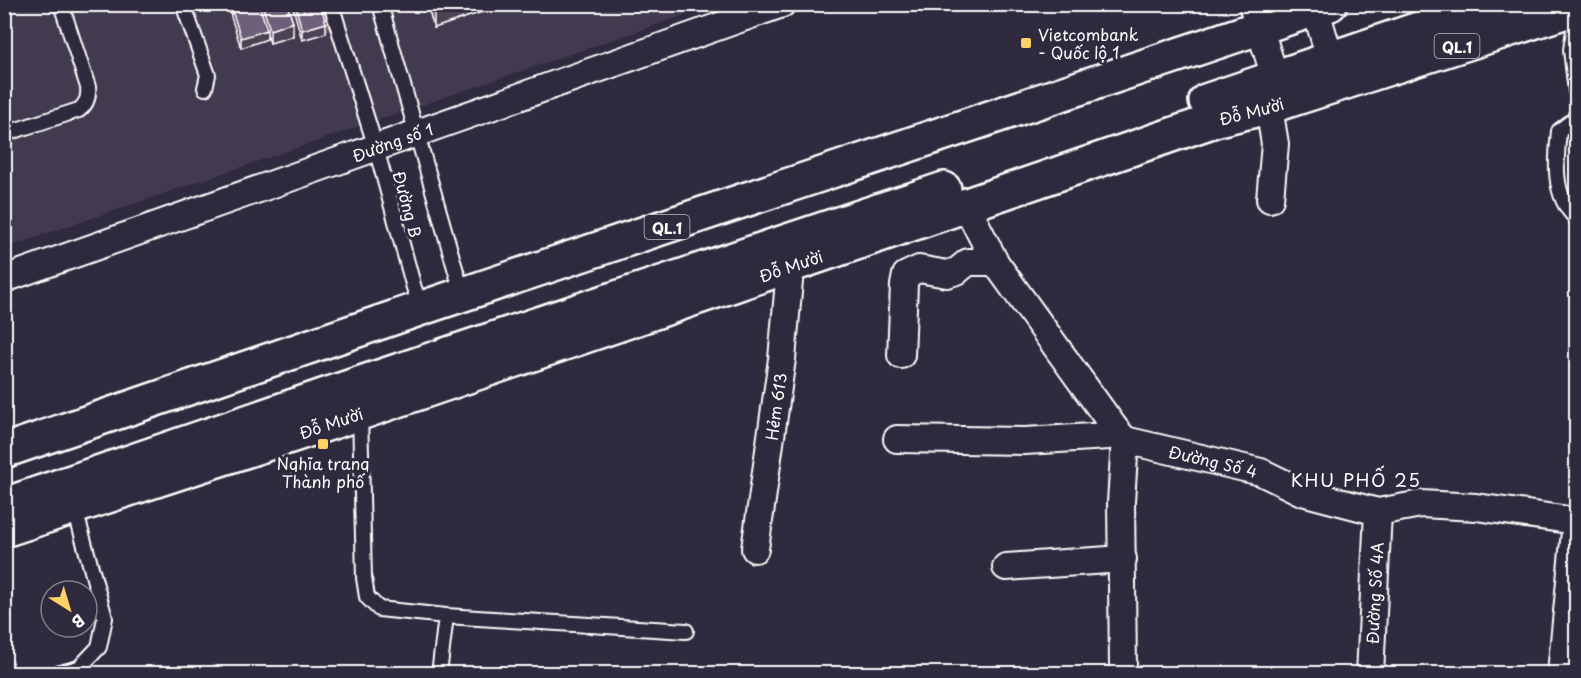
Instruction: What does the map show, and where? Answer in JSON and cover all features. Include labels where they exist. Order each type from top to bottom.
[{"type":"highway","name":"Đỗ Mười","points":[[1334,72],[1491,4]]},
{"type":"highway","name":"QL.1","points":[[4,427],[460,286],[1256,11],[1320,6]]},
{"type":"highway","name":"Đỗ Mười","points":[[4,530],[74,506],[359,398],[1334,72],[1576,8]]},
{"type":"highway","name":"Đỗ Mười","points":[[4,505],[793,264],[1218,119],[1273,93]]},
{"type":"highway","name":"QL.1","points":[[4,451],[418,298]]},
{"type":"street","name":"Đường số 1","points":[[4,279],[783,4]]},
{"type":"street","points":[[1320,6],[1334,72]]},
{"type":"street","points":[[1256,11],[1273,93],[1275,144],[1270,199]]},
{"type":"street","points":[[966,206],[994,262],[1120,435],[1123,666]]},
{"type":"street","points":[[901,356],[906,274],[919,269],[947,274],[957,271],[968,262],[994,262]]},
{"type":"street","name":"Hẻm 613","points":[[755,549],[793,264]]},
{"type":"street","points":[[897,439],[1025,441],[1120,435]]},
{"type":"street","name":"Đường Số 4","points":[[1120,435],[1261,472],[1302,492],[1378,512],[1421,504],[1476,507],[1576,521]]},
{"type":"street","name":"Đường Số 4A","points":[[1370,674],[1378,512]]},
{"type":"street","points":[[1561,672],[1576,521]]},
{"type":"street","points":[[1006,567],[1123,559]]},
{"type":"lane","points":[[4,134],[79,110],[86,103],[88,87],[61,4]]},
{"type":"lane","points":[[183,4],[208,75],[205,88]]},
{"type":"lane","name":"Đường B","points":[[331,4],[376,148],[418,298]]},
{"type":"lane","name":"Đường B","points":[[380,4],[460,286]]},
{"type":"lane","points":[[1576,17],[1571,50],[1576,92]]},
{"type":"lane","points":[[1576,115],[1576,118],[1559,131],[1555,172],[1567,209],[1576,218]]},
{"type":"lane","points":[[359,398],[364,578],[367,597],[379,609],[446,616],[686,631]]},
{"type":"lane","points":[[56,674],[79,668],[99,647],[105,618],[74,506]]},
{"type":"lane","points":[[439,674],[446,616]]},
{"type":"shaded area","points":[[5,4],[714,5],[5,248]]},
{"type":"building","points":[[240,4],[259,4],[267,30],[241,38],[231,7]]},
{"type":"building","points":[[262,4],[287,4],[293,22],[270,30]]},
{"type":"building","points":[[295,4],[320,4],[326,23],[302,30]]},
{"type":"place","name":"Vietcombank - Quốc lộ 1","points":[[1026,43]]},
{"type":"place","name":"Nghĩa trang Thành phố","points":[[323,444]]},
{"type":"district","name":"KHU PHỐ 25","points":[[1356,479]]}]
